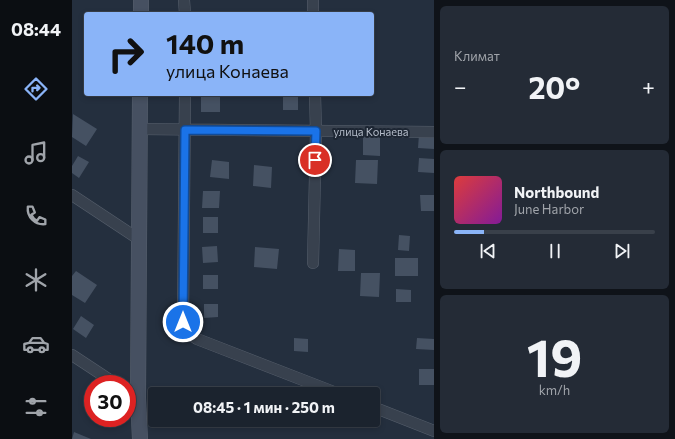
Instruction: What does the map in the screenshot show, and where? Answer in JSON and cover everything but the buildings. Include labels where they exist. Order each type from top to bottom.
[{"type":"street","points":[[141,0],[141,12]]},
{"type":"street","points":[[184,0],[184,12]]},
{"type":"street","points":[[312,0],[313,12]]},
{"type":"street","points":[[133,375],[140,240],[140,96]]},
{"type":"street","points":[[185,96],[183,322],[188,333],[197,339],[321,387]]},
{"type":"street","points":[[313,263],[316,131],[315,96]]},
{"type":"street","name":"улица Конаева","points":[[140,129],[434,132]]},
{"type":"street","points":[[72,195],[140,240]]},
{"type":"street","points":[[72,355],[102,375]]},
{"type":"street","points":[[380,410],[434,431]]},
{"type":"street","points":[[136,417],[140,439]]},
{"type":"route","points":[[183,322],[185,130],[316,131],[315,160]]}]
